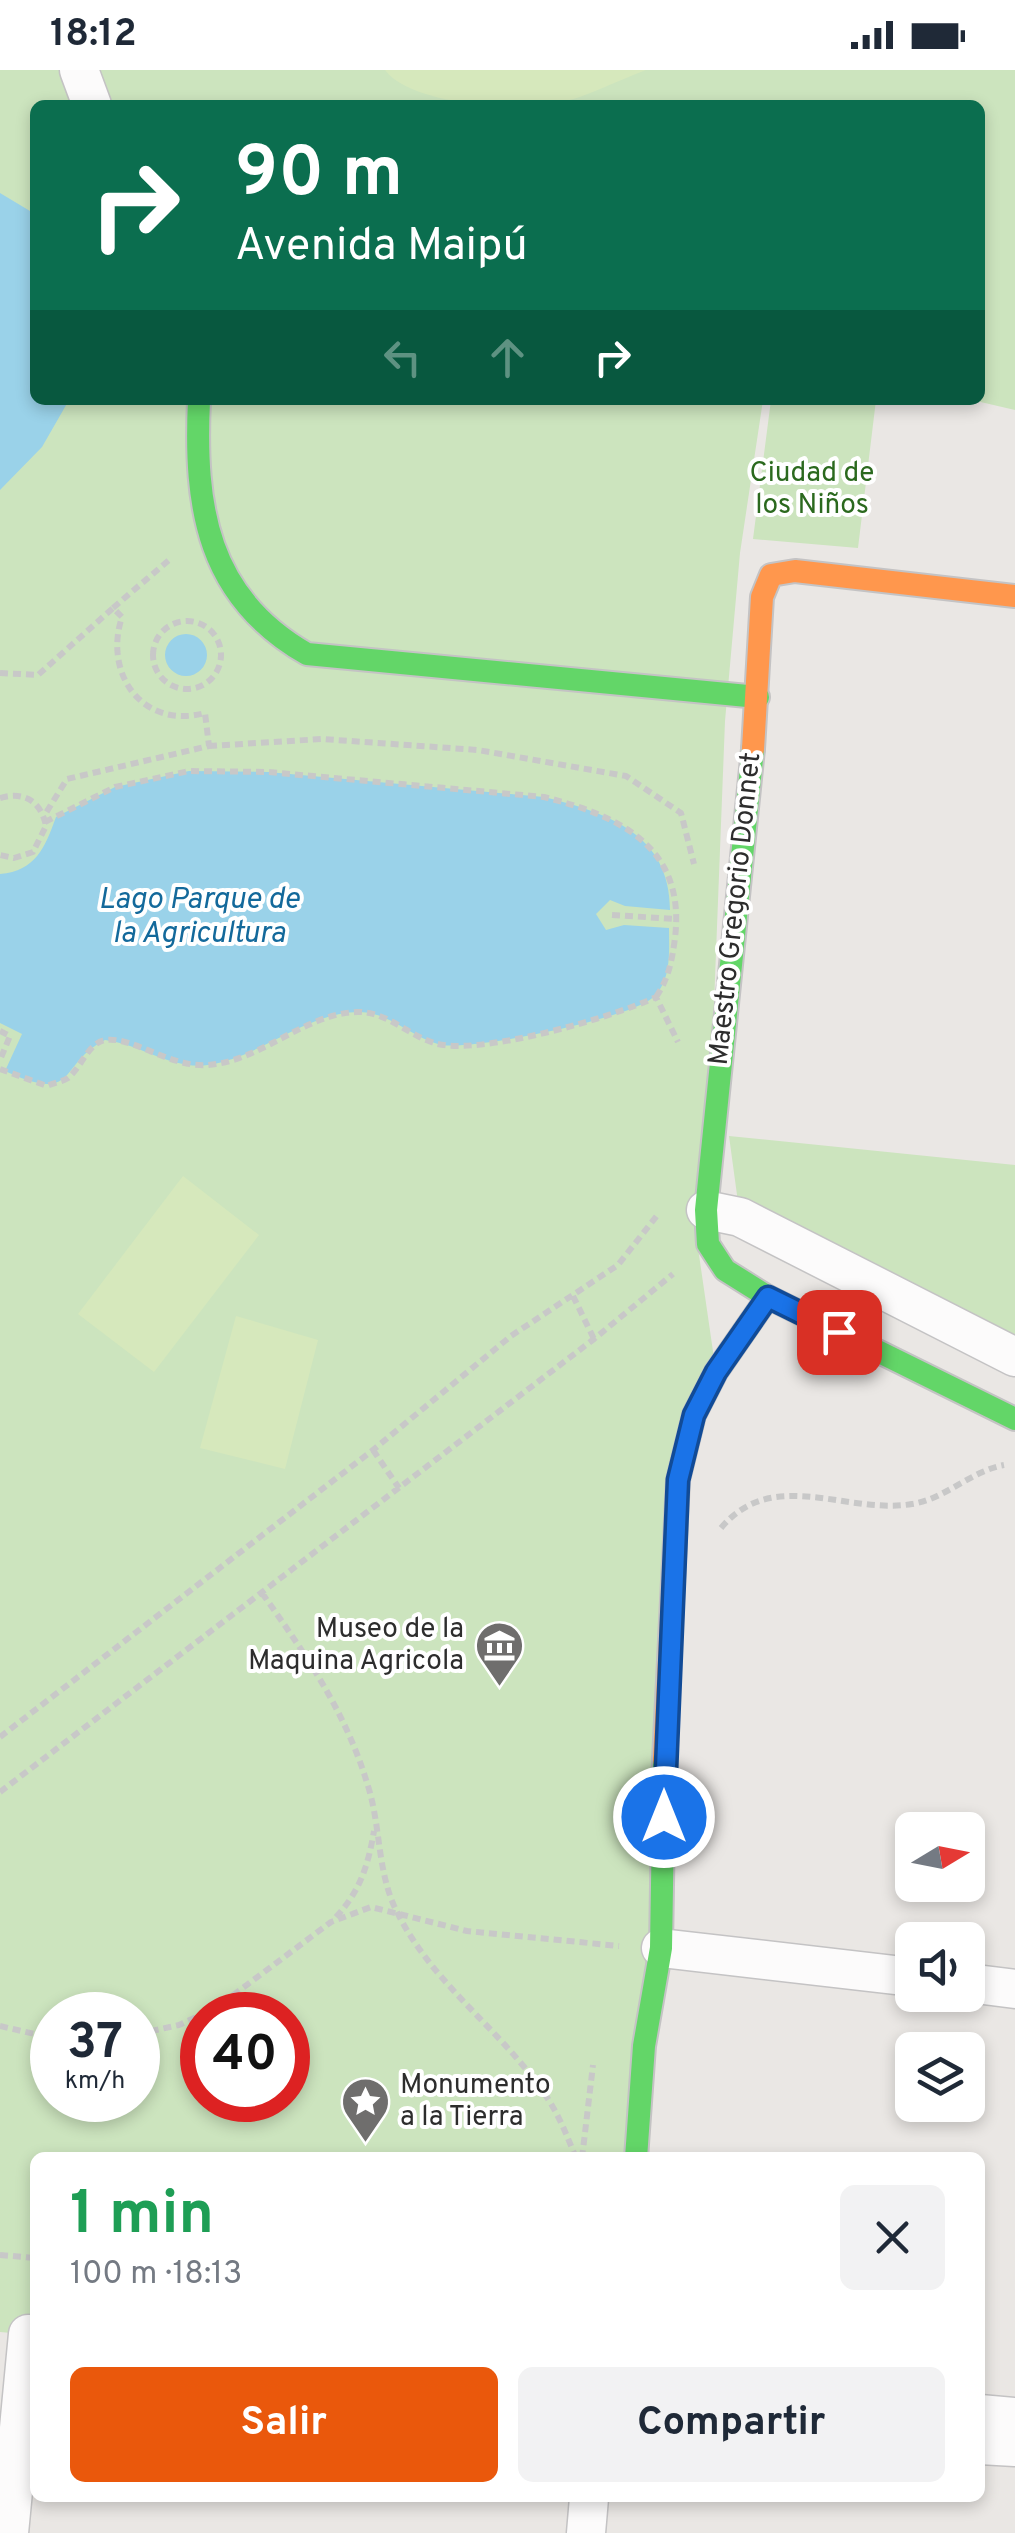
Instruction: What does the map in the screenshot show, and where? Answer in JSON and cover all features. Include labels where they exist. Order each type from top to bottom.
[{"type":"street","points":[[79,70],[90,100]]},
{"type":"street","points":[[198,405],[200,477],[212,552],[236,600],[279,642],[306,654],[758,697]]},
{"type":"street","name":"Maestro Gregorio Donnet","points":[[707,1227],[758,697],[762,597],[771,575],[795,571],[1015,596]]},
{"type":"street","points":[[1015,1358],[740,1217],[707,1227],[725,1270],[768,1297],[1015,1419]]},
{"type":"street","points":[[636,2152],[644,2046],[661,1948],[664,1748],[678,1480],[694,1415],[716,1372],[768,1297]]},
{"type":"street","points":[[661,1948],[895,1975]]},
{"type":"street","points":[[985,1985],[1015,1989]]},
{"type":"street","points":[[8,2533],[20,2350]]},
{"type":"street","points":[[985,2414],[1015,2417]]},
{"type":"street","points":[[985,2445],[1015,2448]]},
{"type":"street","points":[[586,2533],[589,2502]]},
{"type":"path","points":[[0,673],[38,675],[208,528]]},
{"type":"path","points":[[113,608],[122,617],[116,636],[117,658],[132,690],[158,713],[173,718],[205,713],[209,746]]},
{"type":"path","points":[[178,622],[208,629],[220,648],[218,670],[201,686],[190,690],[168,684],[154,666],[152,654],[159,634],[178,622]]},
{"type":"path","points":[[44,819],[67,779],[209,746],[322,739],[478,750],[626,776],[681,813],[695,868]]},
{"type":"path","points":[[0,1068],[47,1086],[67,1078],[105,1040],[128,1044],[169,1062],[222,1063],[324,1019],[362,1011],[434,1044],[460,1046],[556,1030],[630,1009],[656,996],[671,966],[676,895],[661,860],[632,830],[586,807],[544,797],[268,772],[189,771],[116,787],[44,819]]},
{"type":"path","points":[[0,798],[21,795],[40,807],[45,836],[33,852],[14,858],[0,855]]},
{"type":"path","points":[[612,916],[676,919]]},
{"type":"path","points":[[656,996],[685,1056],[686,1037]]},
{"type":"path","points":[[0,1031],[10,1036],[0,1060]]},
{"type":"path","points":[[0,1737],[373,1450],[511,1336],[573,1296],[634,1248],[664,1202]]},
{"type":"path","points":[[0,1792],[594,1339],[707,1227]]},
{"type":"path","points":[[573,1296],[594,1339]]},
{"type":"path","points":[[373,1450],[399,1488]]},
{"type":"path","points":[[714,1536],[732,1515],[764,1496],[911,1504],[994,1466],[1015,1462]]},
{"type":"path","points":[[262,1593],[327,1686],[348,1727],[370,1790],[383,1873],[396,1912],[442,1981],[544,2093],[573,2152]]},
{"type":"path","points":[[160,2029],[216,2008],[331,1922],[356,1896],[368,1867],[376,1826]]},
{"type":"path","points":[[331,1922],[371,1907],[467,1931],[661,1948]]},
{"type":"path","points":[[0,2026],[30,2033]]},
{"type":"path","points":[[0,2255],[30,2258]]},
{"type":"green space","points":[[0,70],[1015,70],[1015,410],[985,403],[985,100],[30,100],[30,405],[762,405],[740,553],[725,721],[706,1210],[698,1248],[716,1372],[694,1415],[636,2152],[30,2152],[30,2335],[0,2332]]},
{"type":"green space","points":[[385,70],[646,70],[570,100],[451,100],[397,81]]},
{"type":"green space","name":"Ciudad de los Niños","points":[[770,405],[875,405],[858,548],[753,539]]},
{"type":"green space","points":[[729,1136],[1015,1165],[1015,1360],[740,1217]]},
{"type":"green space","points":[[183,1176],[259,1235],[154,1372],[78,1314]]},
{"type":"green space","points":[[236,1316],[318,1340],[285,1469],[200,1448]]},
{"type":"water","points":[[0,193],[30,211],[30,405],[66,405],[42,447],[0,490]]},
{"type":"water","points":[[186,634],[201,640],[207,655],[201,670],[186,676],[171,670],[165,655],[171,640]]},
{"type":"water","name":"Lago Parque de la Agricultura","points":[[189,771],[268,772],[544,797],[612,820],[647,845],[659,863],[667,884],[670,910],[625,906],[610,900],[596,914],[606,930],[624,925],[669,928],[663,985],[651,999],[612,1015],[486,1043],[443,1045],[380,1016],[358,1012],[320,1020],[246,1053],[208,1065],[182,1064],[105,1040],[57,1082],[45,1084],[5,1071],[22,1034],[0,1023],[0,874],[31,863],[56,817],[115,787]]},
{"type":"traffic: fast","points":[[199,405],[200,477],[214,546],[247,605],[273,631],[307,654],[758,697]]},
{"type":"traffic: fast","points":[[753,749],[706,1210],[708,1244],[725,1270],[768,1297],[1015,1419]]},
{"type":"traffic: fast","points":[[636,2152],[644,2046],[661,1948],[664,1760]]},
{"type":"traffic: slow","points":[[753,749],[762,597],[771,575],[795,571],[1015,596]]},
{"type":"traffic: slow","points":[[664,1760],[678,1480],[694,1415],[716,1372],[768,1297]]},
{"type":"place","name":"Museo de la Maquina Agricola","points":[[499,1688]]},
{"type":"place","name":"Monumento a la Tierra","points":[[365,2144]]},
{"type":"route","points":[[664,1817],[673,1536],[678,1480],[694,1415],[716,1372],[768,1297],[839,1332]]}]
